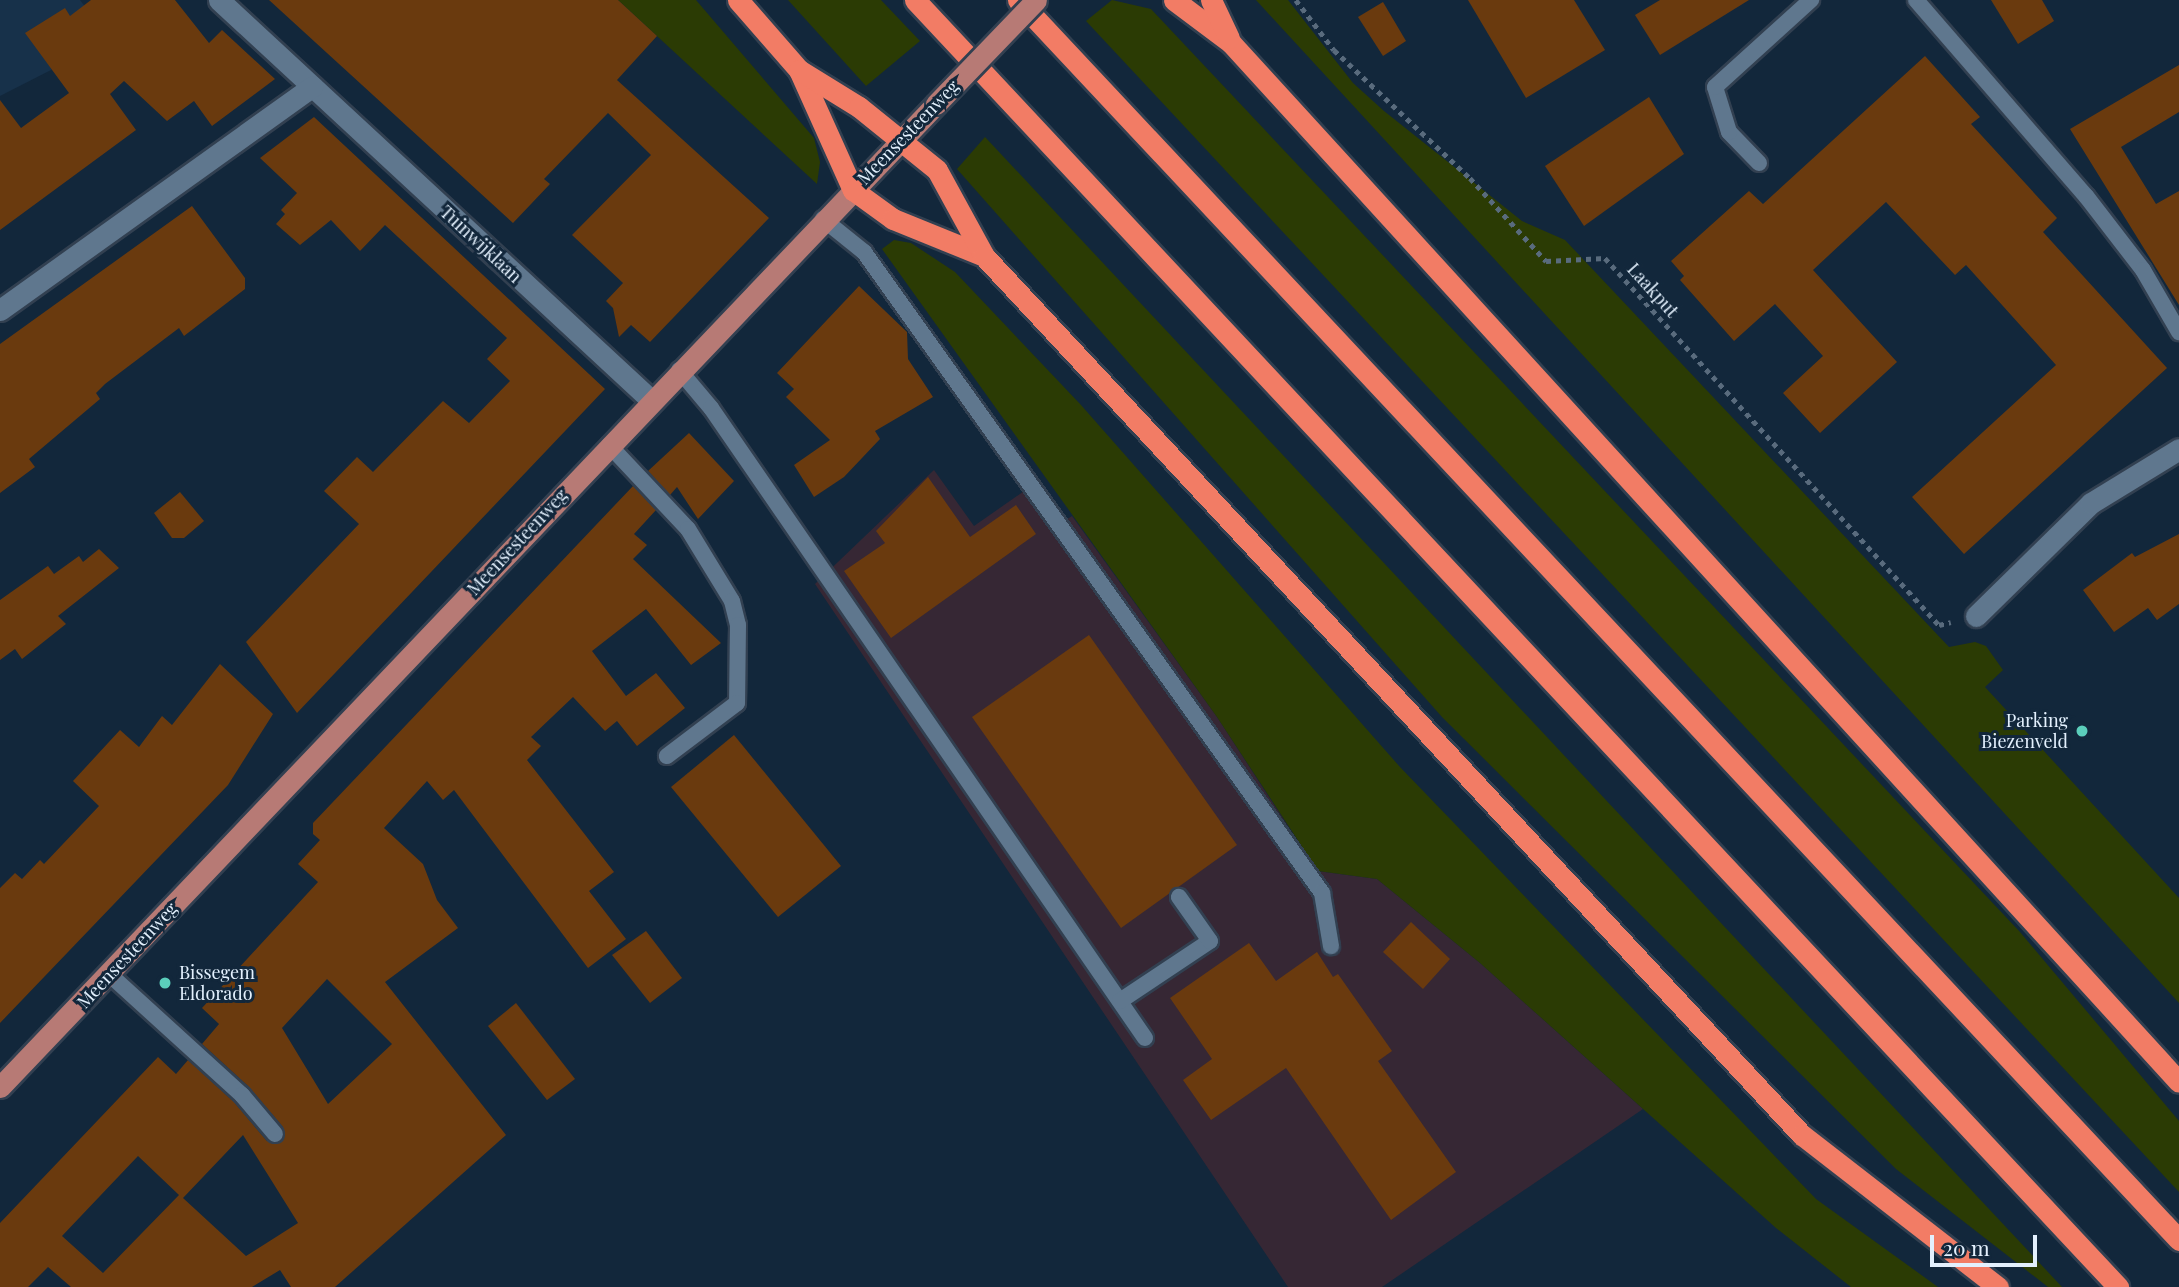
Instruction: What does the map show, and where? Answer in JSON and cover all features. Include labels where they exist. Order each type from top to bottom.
[{"type":"highway","points":[[738,0],[799,69],[901,139],[937,170],[984,256],[1802,1135],[1998,1287]]},
{"type":"highway","points":[[915,0],[2118,1287]]},
{"type":"highway","points":[[1018,0],[2179,1240]]},
{"type":"highway","points":[[1174,0],[1231,43],[2179,1082]]},
{"type":"highway","points":[[1211,0],[1231,43]]},
{"type":"highway","points":[[799,69],[853,190],[893,219],[984,256]]},
{"type":"main road","name":"Meensesteenweg","points":[[0,1087],[679,370],[1036,0]]},
{"type":"street","name":"Tuinwijklaan","points":[[219,0],[651,400]]},
{"type":"street","points":[[0,310],[312,87]]},
{"type":"street","points":[[1976,616],[2091,503],[2179,449]]},
{"type":"lane","points":[[1759,163],[1729,132],[1715,88],[1811,0]]},
{"type":"lane","points":[[1916,0],[2086,196],[2143,270],[2179,332]]},
{"type":"lane","points":[[823,219],[864,252],[1322,893],[1331,946]]},
{"type":"lane","points":[[679,370],[711,408],[1145,1038]]},
{"type":"lane","points":[[609,444],[688,529],[732,601],[738,625],[737,702],[667,756]]},
{"type":"lane","points":[[1120,1001],[1210,941],[1180,897]]},
{"type":"lane","points":[[109,974],[242,1095],[275,1134]]},
{"type":"path","name":"Laakput","points":[[1296,0],[1334,50],[1470,178],[1546,261],[1605,258],[1939,625],[1976,616]]},
{"type":"shaded area","points":[[0,0],[80,0],[105,33],[51,70],[0,96]]},
{"type":"shaded area","points":[[934,470],[974,526],[1027,489],[1052,529],[1072,516],[1217,717],[1317,871],[1377,879],[1480,963],[1643,1109],[1382,1287],[1288,1287],[815,584]]},
{"type":"green space","points":[[618,0],[696,0],[814,138],[820,162],[817,184]]},
{"type":"green space","points":[[788,0],[881,0],[920,41],[866,86]]},
{"type":"green space","points":[[1112,0],[1151,9],[2020,932],[2179,1121],[2179,1192],[1086,21]]},
{"type":"green space","points":[[1256,0],[1288,0],[1353,83],[1384,111],[1522,221],[1565,240],[1949,647],[1975,642],[1986,646],[2003,670],[1985,687],[2179,898],[2179,1003]]},
{"type":"green space","points":[[985,137],[2062,1287],[2048,1287],[1896,1169],[1442,717],[957,169]]},
{"type":"green space","points":[[894,240],[911,243],[955,272],[1081,405],[1400,767],[1816,1199],[1938,1287],[1851,1287],[1776,1228],[1480,963],[1377,879],[1318,871],[1217,717],[882,249]]},
{"type":"building","points":[[91,0],[175,0],[209,43],[222,30],[275,79],[212,126],[194,101],[167,121],[124,81],[110,94],[136,130],[0,230],[0,100],[21,128],[69,93],[25,33],[65,8],[70,16]]},
{"type":"building","points":[[269,0],[618,0],[657,36],[617,80],[769,218],[650,342],[631,325],[619,337],[613,308],[606,301],[623,283],[572,235],[651,155],[608,113],[544,179],[550,184],[513,223]]},
{"type":"building","points":[[1468,0],[1574,0],[1605,50],[1526,98]]},
{"type":"building","points":[[1660,0],[1749,0],[1660,55],[1635,15]]},
{"type":"building","points":[[1991,0],[2042,0],[2054,21],[2018,44]]},
{"type":"building","points":[[1383,2],[1406,41],[1383,56],[1358,17]]},
{"type":"building","points":[[1925,56],[1980,117],[1971,124],[2057,218],[2043,232],[2167,368],[1964,554],[1912,497],[2056,365],[1966,265],[1955,275],[1886,202],[1813,270],[1897,362],[1820,433],[1783,393],[1823,356],[1775,304],[1734,341],[1680,280],[1684,276],[1671,261],[1749,191],[1763,204]]},
{"type":"building","points":[[2179,65],[2179,112],[2121,147],[2156,204],[2179,191],[2179,305],[2070,129]]},
{"type":"building","points":[[1649,97],[1684,154],[1584,226],[1545,166]]},
{"type":"building","points":[[314,117],[605,389],[297,713],[246,642],[359,524],[324,491],[357,457],[373,472],[443,401],[469,423],[510,381],[487,359],[507,338],[385,225],[360,251],[331,220],[300,245],[276,224],[285,214],[281,210],[297,193],[260,158]]},
{"type":"building","points":[[192,206],[245,278],[245,289],[184,336],[179,328],[105,384],[96,393],[100,399],[29,459],[35,467],[0,493],[0,344]]},
{"type":"building","points":[[859,286],[907,332],[908,359],[933,397],[875,431],[880,439],[844,477],[814,497],[794,465],[830,440],[786,397],[794,389],[777,373]]},
{"type":"building","points":[[689,433],[734,481],[698,519],[677,487],[670,495],[648,471]]},
{"type":"building","points":[[928,477],[970,537],[1016,505],[1036,534],[891,638],[844,571],[885,543],[876,531]]},
{"type":"building","points":[[633,486],[656,510],[634,534],[647,545],[633,559],[721,643],[691,665],[646,609],[592,651],[626,696],[656,673],[685,708],[637,746],[617,721],[605,731],[573,697],[531,737],[541,746],[527,760],[614,872],[589,891],[626,939],[588,968],[454,790],[443,800],[427,781],[384,828],[423,864],[437,900],[458,928],[385,982],[506,1135],[335,1287],[291,1287],[280,1270],[252,1287],[71,1287],[48,1267],[28,1287],[0,1287],[0,1223],[158,1057],[176,1074],[188,1060],[234,1102],[267,1141],[282,1142],[283,1127],[249,1087],[202,1044],[219,1024],[202,1008],[318,882],[298,864],[320,840],[313,834],[313,823]],"holes":[[[327,979],[392,1044],[328,1104],[282,1028]],[[243,1135],[298,1223],[246,1256],[183,1198]],[[138,1156],[179,1195],[103,1273],[62,1236]]]},
{"type":"building","points":[[180,492],[204,521],[184,538],[172,538],[154,513]]},
{"type":"building","points":[[2179,534],[2179,604],[2157,620],[2148,608],[2114,632],[2083,590],[2132,553],[2135,557]]},
{"type":"building","points":[[99,549],[119,568],[58,616],[66,624],[22,659],[15,649],[0,660],[0,600],[48,566],[54,574],[79,556],[83,562]]},
{"type":"building","points":[[1089,635],[1237,845],[1121,928],[972,717]]},
{"type":"building","points":[[220,664],[273,714],[228,785],[0,1023],[0,888],[15,873],[22,879],[40,860],[44,864],[99,806],[73,781],[120,730],[139,747],[162,716],[172,725]]},
{"type":"building","points":[[734,735],[841,866],[778,917],[671,787]]},
{"type":"building","points":[[1411,922],[1450,959],[1423,989],[1383,952]]},
{"type":"building","points":[[646,931],[682,978],[650,1003],[612,955]]},
{"type":"building","points":[[1249,943],[1276,981],[1317,952],[1333,977],[1338,974],[1392,1051],[1378,1061],[1456,1172],[1391,1220],[1286,1068],[1211,1120],[1183,1080],[1212,1059],[1170,998]]},
{"type":"building","points":[[516,1003],[575,1079],[547,1100],[488,1026]]},
{"type":"place","name":"Parking Biezenveld","points":[[2082,731]]},
{"type":"place","name":"Bissegem Eldorado","points":[[165,983]]}]
